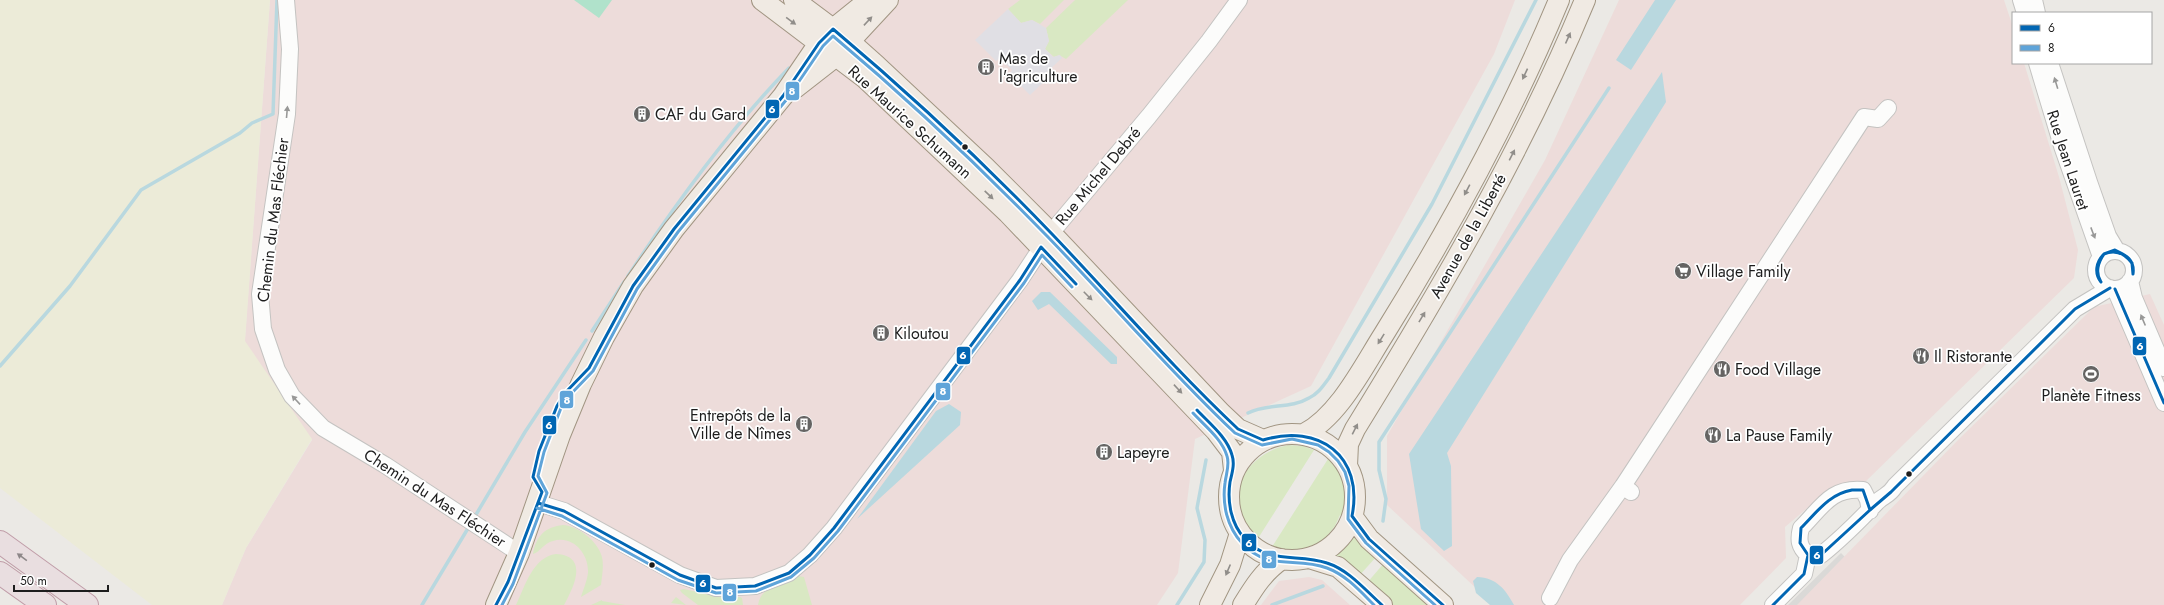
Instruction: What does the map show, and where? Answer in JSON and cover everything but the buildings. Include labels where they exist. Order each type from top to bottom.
[{"type":"highway","points":[[0,542],[87,605]]},
{"type":"highway","points":[[0,572],[45,605]]},
{"type":"main road","name":"Rue Maurice Schumann","points":[[762,0],[826,36],[849,41],[985,167],[1046,240],[1216,431],[1232,452],[1234,470]]},
{"type":"main road","name":"Rue Maurice Schumann","points":[[794,0],[826,36],[836,56],[865,78],[1008,213],[1046,240],[1238,429],[1263,440]]},
{"type":"main road","points":[[496,605],[519,553],[538,502],[560,435],[604,337],[633,286],[674,229],[783,96],[826,36],[869,0]]},
{"type":"main road","points":[[783,96],[802,84],[836,56],[888,0]]},
{"type":"main road","name":"Avenue de la Liberté","points":[[1304,434],[1318,426],[1341,400],[1412,288],[1465,193],[1513,100],[1559,0]]},
{"type":"main road","name":"Avenue de la Liberté","points":[[1347,466],[1348,444],[1354,429],[1439,289],[1485,208],[1541,96],[1585,0]]},
{"type":"main road","points":[[1309,558],[1326,551],[1340,539],[1352,516],[1355,498],[1354,486],[1347,466],[1330,446],[1316,438],[1304,434],[1286,434],[1263,440],[1245,454],[1234,470],[1230,482],[1229,502],[1234,521],[1240,533],[1256,549],[1270,556],[1282,559],[1309,558],[1338,567],[1382,605]]},
{"type":"main road","points":[[1352,516],[1370,539],[1443,605]]},
{"type":"main road","points":[[1210,605],[1230,565],[1240,533]]},
{"type":"main road","points":[[1243,605],[1260,578],[1270,567],[1282,559]]},
{"type":"street","name":"Chemin du Mas Fléchier","points":[[286,0],[290,49],[287,114],[260,294],[263,329],[277,370],[292,396],[324,428],[385,465],[519,553]]},
{"type":"street","name":"Rue Michel Debré","points":[[538,502],[564,511],[680,575],[716,588],[755,586],[790,573],[810,555],[834,528],[1020,280],[1046,240],[1149,116],[1209,41],[1239,0]]},
{"type":"street","points":[[2021,0],[2025,12]]},
{"type":"street","points":[[2034,0],[2037,12]]},
{"type":"street","name":"Rue Jean Lauret","points":[[2037,64],[2062,146],[2101,257]]},
{"type":"street","name":"Rue Jean Lauret","points":[[2050,64],[2108,236],[2117,251]]},
{"type":"street","points":[[1550,598],[1570,560],[1627,489],[1864,116],[1878,119],[1888,108]]},
{"type":"street","points":[[2075,309],[2112,289],[2121,288],[2130,281],[2133,275],[2132,262],[2129,257],[2117,251],[2111,251],[2101,257],[2096,266],[2097,276],[2102,284],[2112,289],[2164,402]]},
{"type":"street","points":[[1808,556],[1821,555],[1870,511],[1878,501],[1889,495],[1895,486],[2075,309],[2097,276]]},
{"type":"street","points":[[2130,281],[2134,298],[2164,368]]},
{"type":"street","points":[[1808,556],[1799,543],[1801,528],[1836,493],[1848,489],[1863,490],[1895,486]]},
{"type":"street","points":[[1863,490],[1868,500],[1870,511]]},
{"type":"street","points":[[1774,605],[1804,574],[1808,556]]},
{"type":"shaded area","points":[[270,0],[1515,0],[1494,54],[1311,386],[1195,439],[1178,573],[1157,605],[222,605],[246,548],[312,440],[244,352]]},
{"type":"shaded area","points":[[1619,0],[2004,0],[2012,24],[2012,64],[2024,64],[2059,177],[2078,250],[2074,278],[1862,485],[1832,487],[1785,527],[1786,558],[1740,605],[1494,605],[1387,505],[1387,436],[1545,160]]},
{"type":"shaded area","points":[[1008,9],[1021,23],[1032,20],[1046,28],[1049,41],[1045,49],[1053,57],[1060,55],[1062,58],[1046,73],[1049,77],[1030,95],[1009,74],[1012,70],[1000,58],[996,61],[975,40]]},
{"type":"shaded area","points":[[2150,294],[2164,325],[2164,605],[1797,605],[1959,439],[2094,307]]},
{"type":"shaded area","points":[[1841,553],[1862,575],[1830,605],[1788,605]]},
{"type":"shaded area","points":[[1309,577],[1322,580],[1350,605],[1261,605],[1279,581]]},
{"type":"green space","points":[[0,0],[270,0],[245,341],[312,439],[246,548],[222,605],[152,605],[0,488]]},
{"type":"green space","points":[[574,0],[612,0],[599,18]]},
{"type":"green space","points":[[1020,0],[1064,0],[1040,24],[1032,20],[1021,23],[1008,9]]},
{"type":"green space","points":[[1075,0],[1128,0],[1066,59],[1059,55],[1054,57],[1045,49],[1049,41],[1046,28]]},
{"type":"green space","points":[[1288,445],[1303,446],[1314,450],[1257,540],[1245,526],[1239,511],[1238,497],[1241,483],[1248,470],[1258,459],[1272,450]]},
{"type":"green space","points":[[1328,459],[1334,465],[1342,478],[1345,486],[1347,501],[1344,517],[1340,515],[1335,526],[1328,535],[1331,539],[1316,548],[1302,553],[1295,554],[1270,550]]},
{"type":"green space","points":[[563,525],[575,528],[587,535],[600,551],[603,560],[601,585],[581,597],[586,582],[588,566],[583,553],[573,543],[560,540],[553,541],[533,554],[536,542],[546,530]]},
{"type":"green space","points":[[1356,531],[1377,556],[1358,577],[1331,559],[1344,549]]},
{"type":"green space","points":[[556,554],[566,556],[573,560],[576,567],[574,582],[564,605],[516,605],[536,566],[548,556]]},
{"type":"green space","points":[[1385,562],[1431,605],[1390,605],[1366,584]]},
{"type":"green space","points":[[798,576],[804,577],[812,605],[758,605],[763,593],[768,589]]},
{"type":"green space","points":[[684,589],[719,597],[740,597],[742,598],[743,605],[698,605],[682,593],[680,590]]},
{"type":"green space","points":[[676,597],[686,605],[671,603]]},
{"type":"green space","points":[[602,601],[625,605],[591,605]]},
{"type":"water","points":[[1655,0],[1676,0],[1631,70],[1616,60]]},
{"type":"water","points":[[1662,72],[1666,102],[1447,453],[1451,466],[1452,546],[1444,551],[1421,529],[1409,454]]},
{"type":"water","points":[[1041,292],[1050,292],[1117,357],[1117,364],[1111,364],[1049,304],[1038,310],[1032,301]]},
{"type":"water","points":[[949,404],[961,412],[960,425],[857,519],[936,411]]},
{"type":"water","points":[[1477,577],[1490,580],[1500,585],[1514,605],[1490,605],[1476,593],[1473,581]]},
{"type":"waterway","points":[[0,366],[70,286],[141,190],[240,133],[252,123],[273,114],[277,0]]},
{"type":"waterway","points":[[1248,413],[1263,408],[1295,404],[1302,401],[1320,390],[1329,378],[1432,204],[1536,0]]},
{"type":"waterway","points":[[628,276],[684,195],[724,142],[789,68]]},
{"type":"waterway","points":[[1383,521],[1386,499],[1379,470],[1379,442],[1609,88]]},
{"type":"waterway","points":[[592,331],[624,282]]},
{"type":"waterway","points":[[474,518],[525,432],[586,340]]},
{"type":"waterway","points":[[1177,605],[1204,562],[1205,540],[1197,508],[1206,460]]},
{"type":"waterway","points":[[422,605],[470,525]]},
{"type":"waterway","points":[[1272,605],[1323,586]]},
{"type":"transit line","name":"6","points":[[496,605],[508,582],[542,492],[533,477],[539,451],[557,406],[565,393],[589,368],[633,286],[674,229],[783,96],[819,43],[833,29],[890,78],[972,154],[1052,234],[1190,382],[1238,429],[1263,440],[1283,436],[1302,436],[1319,441],[1333,449],[1344,461],[1351,476],[1354,495],[1352,516],[1369,539],[1443,605]]},
{"type":"transit line","name":"8","points":[[502,605],[513,584],[547,493],[538,476],[544,452],[561,408],[569,396],[593,371],[637,289],[678,232],[787,99],[823,46],[833,36],[943,133],[995,184],[1047,236],[1140,336],[1235,433],[1262,445],[1292,439],[1318,445],[1329,452],[1338,461],[1345,472],[1349,486],[1348,519],[1366,543],[1435,605]]},
{"type":"transit line","name":"6","points":[[538,503],[564,511],[680,575],[716,588],[755,586],[789,573],[810,555],[834,528],[1020,280],[1041,247],[1076,284]]},
{"type":"transit line","name":"6","points":[[2104,254],[2115,250],[2126,256],[2133,265],[2133,274]]},
{"type":"transit line","name":"6","points":[[2104,254],[2116,252],[2126,257],[2132,263],[2133,274]]},
{"type":"transit line","name":"6","points":[[2101,282],[2097,275],[2097,268],[2099,260],[2104,254]]},
{"type":"transit line","name":"6","points":[[2101,282],[2098,275],[2098,268],[2100,260],[2104,254]]},
{"type":"transit line","name":"8","points":[[537,508],[562,516],[678,580],[716,593],[756,591],[791,577],[814,558],[838,531],[1024,283],[1042,255],[1072,287]]},
{"type":"transit line","name":"6","points":[[1870,510],[1891,492],[2075,309],[2110,288]]},
{"type":"transit line","name":"6","points":[[2115,289],[2164,403]]},
{"type":"transit line","name":"6","points":[[1197,410],[1222,436],[1230,448],[1233,458],[1229,490],[1231,512],[1236,527],[1245,539],[1254,547],[1263,552],[1284,557],[1316,560],[1335,566],[1350,575],[1382,605]]},
{"type":"transit line","name":"8","points":[[1193,413],[1217,438],[1225,450],[1228,459],[1224,491],[1225,507],[1229,523],[1242,543],[1252,552],[1262,557],[1283,562],[1316,565],[1334,571],[1352,584],[1374,605]]},
{"type":"transit line","name":"6","points":[[1852,490],[1863,490],[1870,510],[1821,555],[1808,555],[1800,543],[1801,528],[1824,504],[1837,495],[1852,490]]},
{"type":"transit line","name":"6","points":[[1773,605],[1804,574],[1808,555]]},
{"type":"place","name":"Mas de l'agriculture","points":[[986,67]]},
{"type":"place","name":"CAF du Gard","points":[[642,114]]},
{"type":"place","name":"Village Family","points":[[1683,271]]},
{"type":"place","name":"Kiloutou","points":[[881,333]]},
{"type":"place","name":"Il Ristorante","points":[[1921,356]]},
{"type":"place","name":"Food Village","points":[[1722,369]]},
{"type":"place","name":"Planète Fitness","points":[[2091,374]]},
{"type":"place","name":"Entrepôts de la Ville de Nîmes","points":[[804,424]]},
{"type":"place","name":"La Pause Family","points":[[1713,435]]},
{"type":"place","name":"Lapeyre","points":[[1104,452]]}]
